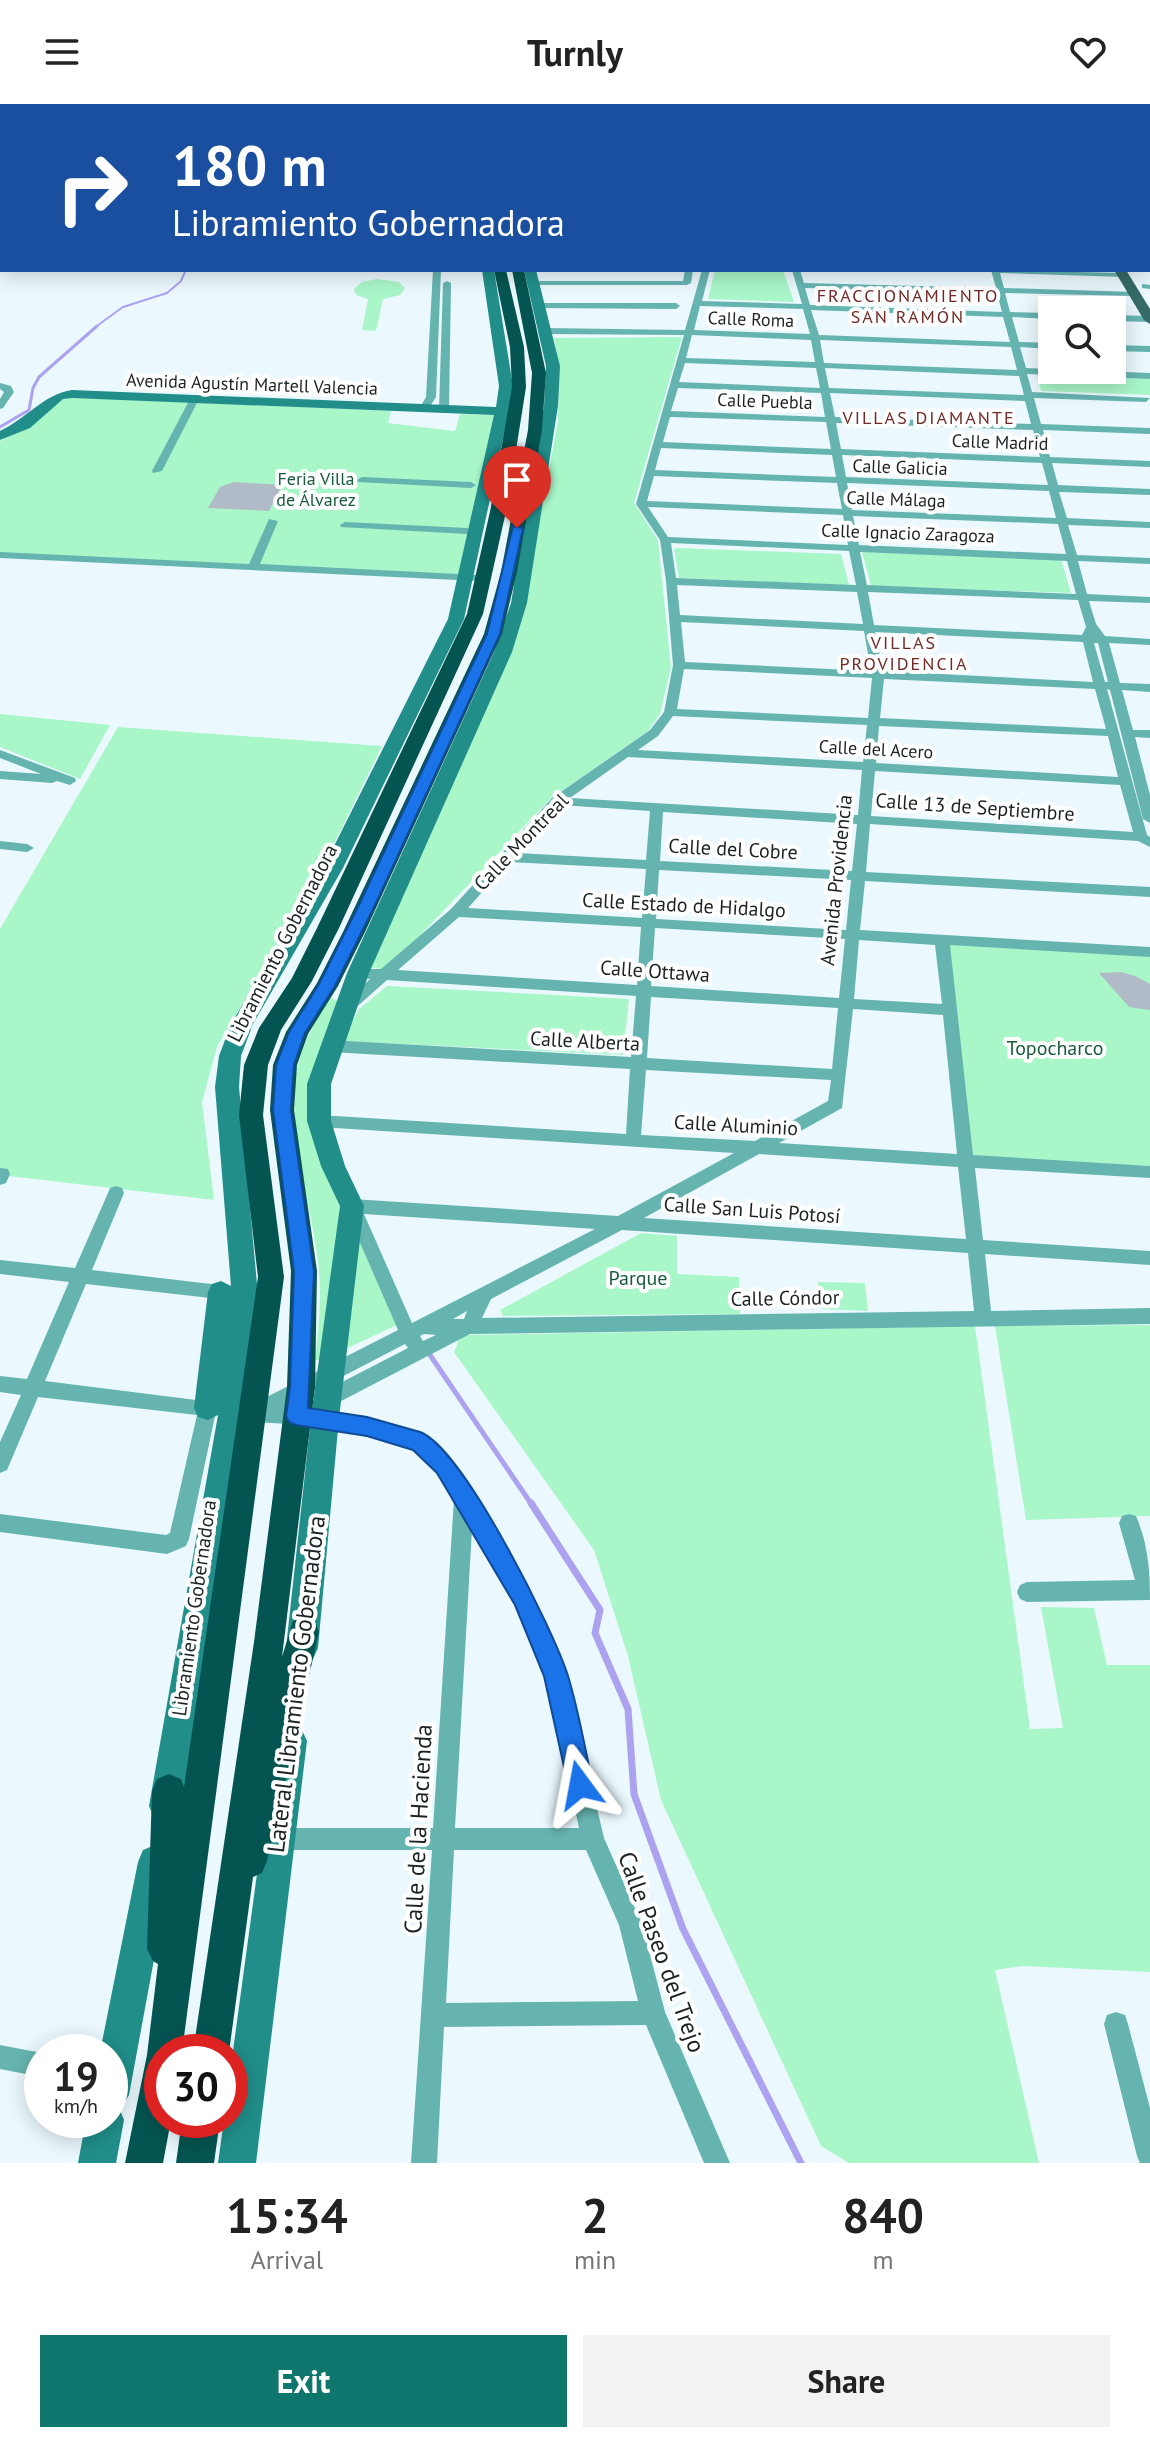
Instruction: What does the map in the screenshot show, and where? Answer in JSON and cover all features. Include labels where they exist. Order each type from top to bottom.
[{"type":"highway","points":[[500,272],[519,361],[509,412]]},
{"type":"highway","points":[[213,2034],[269,1642],[316,1398],[304,1271],[282,1110],[285,1065],[297,1032],[327,986],[367,905],[493,634],[509,572],[535,430],[539,373],[528,276]]},
{"type":"highway","points":[[504,364],[511,322]]},
{"type":"highway","points":[[526,482],[537,500]]},
{"type":"highway","name":"Libramiento Gobernadora","points":[[165,2034],[231,1411],[271,1277],[251,1115],[256,1065],[270,1028],[301,981],[328,928],[462,646],[475,614],[476,578]]},
{"type":"highway","points":[[218,1995],[304,1632]]},
{"type":"highway","points":[[163,2034],[169,1791]]},
{"type":"highway","points":[[144,2163],[149,2138]]},
{"type":"highway","points":[[195,2163],[198,2138]]},
{"type":"main road","points":[[1126,272],[1145,290],[1150,319]]},
{"type":"street","points":[[121,2034],[169,1791],[231,1411],[233,1294],[227,1087],[230,1056],[242,1024],[333,868],[476,578],[509,412],[488,272]]},
{"type":"street","points":[[346,1008],[358,973],[503,652],[519,603],[551,406],[553,366],[539,306],[528,276],[687,283],[689,272]]},
{"type":"street","points":[[705,272],[641,504],[665,540],[671,581],[679,665],[670,712],[1150,734]]},
{"type":"street","name":"Avenida Providencia","points":[[231,1411],[316,1398],[414,1330],[621,1223],[836,1104],[878,676],[815,337],[797,272]]},
{"type":"street","points":[[996,272],[1083,598],[1100,687],[1146,788],[1150,819]]},
{"type":"street","points":[[424,409],[431,397],[436,275],[448,275],[444,409]]},
{"type":"street","points":[[800,285],[892,282],[1000,290],[1145,290]]},
{"type":"street","points":[[892,282],[897,310]]},
{"type":"street","points":[[697,303],[1038,315]]},
{"type":"street","points":[[539,306],[676,306]]},
{"type":"street","points":[[1126,318],[1150,319]]},
{"type":"street","points":[[434,330],[446,331]]},
{"type":"street","name":"Calle Roma","points":[[545,331],[689,332],[1038,345]]},
{"type":"street","points":[[1126,348],[1150,349]]},
{"type":"street","points":[[681,360],[1150,376]]},
{"type":"street","points":[[674,385],[1146,399]]},
{"type":"street","points":[[0,406],[9,392],[4,387]]},
{"type":"street","name":"Avenida Agustín Martell Valencia","points":[[0,436],[25,425],[55,399],[65,395],[509,412]]},
{"type":"street","points":[[157,471],[194,399]]},
{"type":"street","name":"Calle Puebla","points":[[666,414],[1150,431]]},
{"type":"street","name":"Calle Madrid","points":[[658,445],[1150,464]]},
{"type":"street","name":"Calle Galicia","points":[[650,473],[1150,492]]},
{"type":"street","points":[[362,480],[471,485]]},
{"type":"street","name":"Calle Málaga","points":[[641,504],[1150,525]]},
{"type":"street","points":[[253,567],[273,521]]},
{"type":"street","points":[[345,525],[467,531]]},
{"type":"street","name":"Calle Ignacio Zaragoza","points":[[665,540],[1150,561]]},
{"type":"street","points":[[0,555],[476,578]]},
{"type":"street","points":[[671,581],[1150,600]]},
{"type":"street","points":[[674,618],[869,627],[1088,631],[1103,641],[1150,642]]},
{"type":"street","points":[[1103,641],[1115,687],[1126,781],[1146,840]]},
{"type":"street","points":[[679,665],[1150,688]]},
{"type":"street","name":"Calle Montreal","points":[[420,1351],[414,1330],[333,1166],[319,1121],[319,1084],[330,1046],[346,1008],[456,912],[557,801],[654,733],[670,712]]},
{"type":"street","name":"Calle del Acero","points":[[623,753],[1126,781]]},
{"type":"street","points":[[0,754],[70,781],[0,775]]},
{"type":"street","name":"Calle 13 de Septiembre","points":[[557,801],[1146,840]]},
{"type":"street","points":[[633,1141],[636,1063],[657,807]]},
{"type":"street","points":[[0,845],[27,848]]},
{"type":"street","name":"Calle del Cobre","points":[[505,857],[1150,892]]},
{"type":"street","name":"Calle Estado de Hidalgo","points":[[456,912],[1150,952]]},
{"type":"street","points":[[942,940],[983,1317]]},
{"type":"street","name":"Calle Ottawa","points":[[358,973],[949,1010]]},
{"type":"street","name":"Calle Alberta","points":[[330,1046],[839,1075]]},
{"type":"street","name":"Calle Aluminio","points":[[319,1121],[1150,1172]]},
{"type":"street","points":[[0,1464],[116,1193]]},
{"type":"street","name":"Lateral Libramiento Gobernadora","points":[[237,2163],[304,1632],[316,1398],[352,1206]]},
{"type":"street","name":"Calle San Luis Potosí","points":[[352,1206],[1150,1258]]},
{"type":"street","points":[[0,1267],[233,1294]]},
{"type":"street","points":[[469,1326],[485,1294]]},
{"type":"street","name":"Calle Cóndor","points":[[414,1330],[469,1326],[1150,1316]]},
{"type":"street","name":"Avenida Providencia","points":[[231,1411],[316,1398],[469,1326]]},
{"type":"street","points":[[0,1384],[231,1411]]},
{"type":"street","name":"Calle Paseo del Trejo","points":[[316,1398],[420,1442],[445,1466],[523,1597],[556,1676],[593,1839],[630,1924],[653,2013],[717,2163]]},
{"type":"street","points":[[0,1523],[167,1545],[179,1539],[231,1411]]},
{"type":"street","name":"Calle de la Hacienda","points":[[424,2163],[464,1497]]},
{"type":"street","points":[[1027,1592],[1149,1590],[1129,1523]]},
{"type":"street","points":[[278,1839],[593,1839]]},
{"type":"street","points":[[433,2015],[653,2013]]},
{"type":"street","points":[[1116,2024],[1144,2108],[1150,2156]]},
{"type":"street","points":[[0,2057],[24,2062]]},
{"type":"street","points":[[97,2163],[102,2138]]},
{"type":"green space","points":[[715,272],[784,272],[794,302],[708,299]]},
{"type":"green space","points":[[377,279],[399,282],[405,288],[400,295],[383,299],[376,331],[362,330],[368,299],[356,295],[354,289],[362,282]]},
{"type":"green space","points":[[682,337],[634,503],[658,540],[671,667],[660,714],[648,731],[550,799],[387,970],[369,967],[520,626],[558,421],[559,365],[554,338]]},
{"type":"green space","points":[[1126,378],[1150,379],[1150,395],[1041,391],[1039,384],[1126,384]]},
{"type":"green space","name":"Feria Villa de Álvarez","points":[[69,397],[391,411],[388,423],[455,431],[460,414],[496,415],[461,575],[0,553],[0,441],[29,427],[60,400]]},
{"type":"green space","points":[[674,549],[841,554],[849,585],[679,578]]},
{"type":"green space","points":[[862,552],[1061,559],[1071,593],[871,586]]},
{"type":"green space","points":[[0,714],[110,725],[80,779],[0,747]]},
{"type":"green space","points":[[118,727],[382,746],[322,868],[217,1047],[202,1102],[214,1200],[0,1175],[0,929]]},
{"type":"green space","name":"Topocharco","points":[[945,943],[1150,953],[1150,1166],[971,1157]]},
{"type":"green space","points":[[387,986],[629,999],[623,1055],[342,1041],[359,1009]]},
{"type":"green space","points":[[330,998],[339,1001],[314,1073],[340,1205],[323,1360],[315,1360],[320,1310],[319,1273],[298,1149],[294,1104],[295,1083],[303,1049]]},
{"type":"green space","name":"Parque","points":[[641,1233],[677,1236],[677,1274],[739,1277],[740,1314],[503,1316],[500,1310]]},
{"type":"green space","points":[[358,1237],[397,1325],[339,1352]]},
{"type":"green space","points":[[818,1282],[865,1283],[868,1311],[820,1309]]},
{"type":"green space","points":[[1150,1325],[1150,1516],[1026,1520],[995,1326]]},
{"type":"green space","points":[[975,1326],[1030,1729],[1063,1728],[1041,1607],[1094,1608],[1107,1665],[1150,1665],[1150,1972],[1022,1966],[995,1970],[1039,2163],[849,2163],[821,2146],[661,1800],[628,1656],[594,1550],[454,1352],[461,1335]]},
{"type":"building","points":[[234,482],[282,485],[269,511],[208,508],[220,487]]},
{"type":"building","points":[[1121,972],[1150,984],[1150,1010],[1129,1007],[1099,973]]},
{"type":"waterway","points":[[94,328],[123,307],[167,293],[181,281],[185,272]]},
{"type":"waterway","points":[[0,427],[29,410],[33,388],[39,377],[97,326]]},
{"type":"waterway","points":[[430,1355],[532,1505]]},
{"type":"waterway","points":[[531,1503],[600,1610],[595,1633],[628,1709],[634,1794],[683,1929],[801,2163]]},
{"type":"district","name":"FRACCIONAMIENTO SAN RAMÓN","points":[[908,305]]},
{"type":"district","name":"VILLAS DIAMANTE","points":[[929,417]]},
{"type":"district","name":"VILLAS PROVIDENCIA","points":[[904,652]]},
{"type":"route","points":[[517,528],[493,634],[367,905],[327,986],[297,1032],[285,1065],[282,1110],[304,1271],[301,1387],[296,1416],[325,1418],[420,1442],[445,1466],[523,1597],[556,1676],[580,1785]]}]
